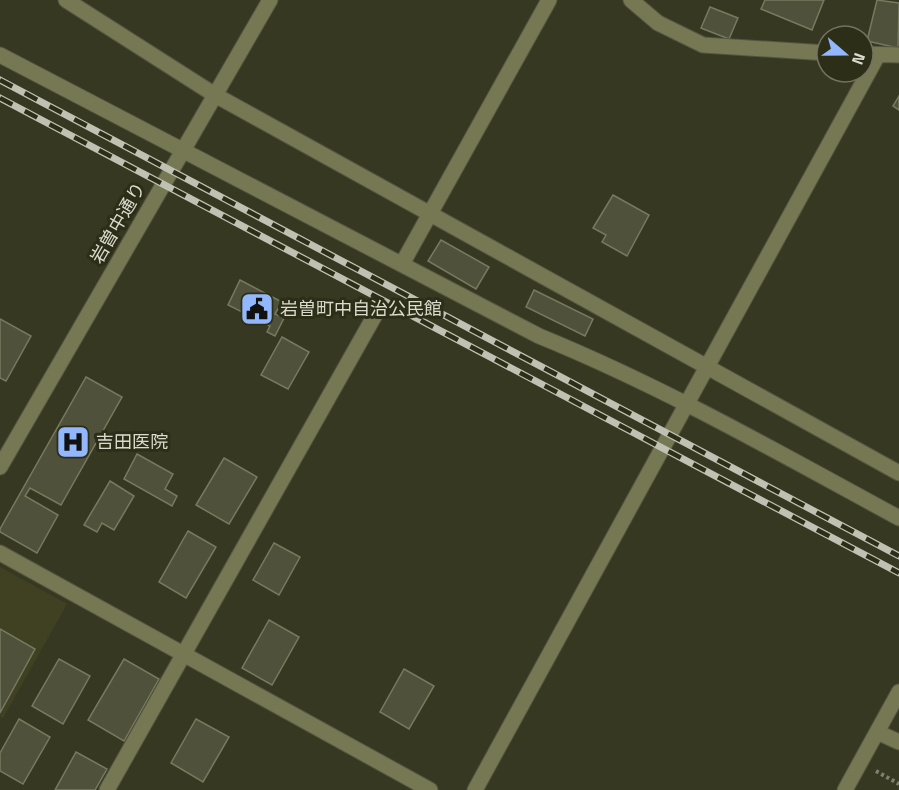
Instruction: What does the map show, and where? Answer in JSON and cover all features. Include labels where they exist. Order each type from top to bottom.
[{"type":"street","points":[[66,0],[215,95],[899,473]]},
{"type":"street","points":[[402,264],[428,213],[549,0]]},
{"type":"street","points":[[631,0],[658,23],[704,45],[815,51]]},
{"type":"street","name":"岩曽中通り","points":[[0,466],[215,95],[266,2]]},
{"type":"street","points":[[0,55],[539,336],[606,364],[688,403],[899,518]]},
{"type":"street","points":[[875,55],[899,55]]},
{"type":"street","points":[[475,790],[708,367],[856,84]]},
{"type":"street","points":[[107,790],[375,315]]},
{"type":"street","points":[[0,553],[430,790]]},
{"type":"street","points":[[845,790],[899,692]]},
{"type":"street","points":[[877,732],[899,742]]},
{"type":"shaded area","points":[[0,567],[67,604],[3,718],[0,716]]},
{"type":"building","points":[[765,0],[824,0],[812,30],[761,9]]},
{"type":"building","points":[[877,0],[899,3],[898,48],[875,43],[875,24],[871,24]]},
{"type":"building","points":[[710,7],[738,18],[729,39],[701,28]]},
{"type":"building","points":[[899,96],[899,110],[893,106]]},
{"type":"building","points":[[613,195],[649,215],[627,256],[602,242],[606,235],[593,228]]},
{"type":"building","points":[[441,240],[489,267],[476,289],[428,261]]},
{"type":"building","name":"岩曽町中自治公民館","points":[[240,280],[282,302],[275,314],[284,318],[275,336],[267,332],[270,326],[228,305]]},
{"type":"building","points":[[534,290],[593,319],[585,336],[526,307]]},
{"type":"building","points":[[0,319],[31,336],[6,381],[0,378]]},
{"type":"building","points":[[282,337],[309,352],[288,389],[261,375]]},
{"type":"building","name":"吉田医院","points":[[86,377],[122,397],[61,505],[30,488],[25,496],[58,515],[37,553],[0,532],[0,529]]},
{"type":"building","points":[[137,454],[173,474],[165,489],[177,496],[172,506],[124,479]]},
{"type":"building","points":[[224,458],[257,477],[229,524],[196,505]]},
{"type":"building","points":[[110,481],[134,496],[114,530],[102,523],[97,532],[84,525]]},
{"type":"building","points":[[188,531],[216,547],[186,598],[159,582]]},
{"type":"building","points":[[274,543],[300,557],[279,595],[253,580]]},
{"type":"building","points":[[269,620],[299,637],[272,685],[242,668]]},
{"type":"building","points":[[0,629],[35,649],[0,713]]},
{"type":"building","points":[[59,659],[90,676],[63,724],[32,706]]},
{"type":"building","points":[[124,659],[159,679],[124,741],[88,720]]},
{"type":"building","points":[[404,669],[434,686],[409,729],[380,712]]},
{"type":"building","points":[[19,719],[50,737],[23,784],[0,771],[0,753]]},
{"type":"building","points":[[196,719],[229,737],[203,782],[171,763]]},
{"type":"building","points":[[76,752],[107,769],[95,790],[55,790]]},
{"type":"railway","points":[[0,80],[899,556]]},
{"type":"railway","points":[[0,98],[899,573]]},
{"type":"place","name":"岩曽町中自治公民館","points":[[257,309]]},
{"type":"place","name":"吉田医院","points":[[73,442]]}]
